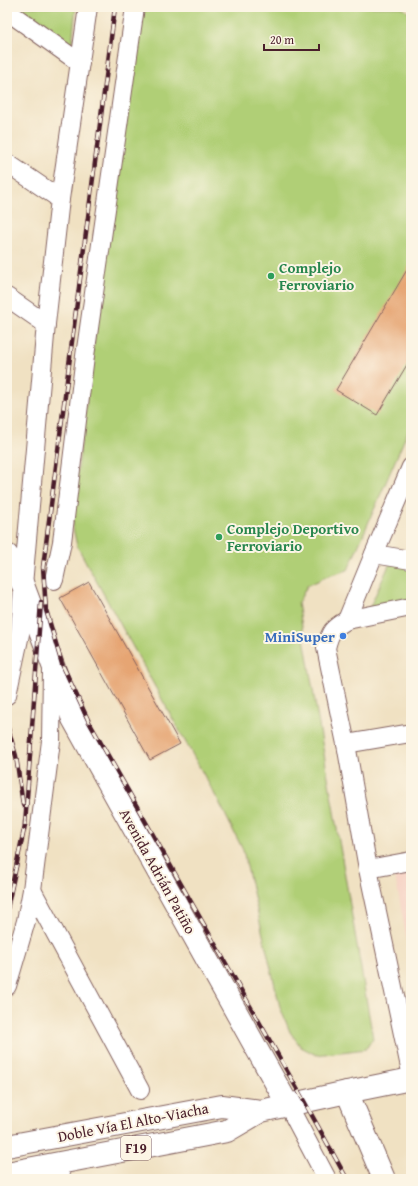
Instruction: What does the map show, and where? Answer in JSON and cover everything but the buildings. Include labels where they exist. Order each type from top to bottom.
[{"type":"main road","name":"Avenida Adrián Patiño","points":[[7,555],[23,585],[73,719],[288,1105]]},
{"type":"main road","points":[[384,1179],[347,1092],[411,1079]]},
{"type":"main road","name":"F19","points":[[261,1111],[347,1092]]},
{"type":"main road","name":"Doble Vía El Alto-Viacha","points":[[7,1146],[222,1106],[261,1111]]},
{"type":"main road","name":"Doble Vía El Alto-Viacha","points":[[7,1173],[227,1131],[261,1111]]},
{"type":"street","points":[[7,695],[20,634],[46,324],[60,200],[88,7]]},
{"type":"street","points":[[54,580],[62,542],[85,356],[135,7]]},
{"type":"street","points":[[7,11],[80,63]]},
{"type":"street","points":[[7,163],[60,200]]},
{"type":"street","points":[[7,297],[46,324]]},
{"type":"street","points":[[347,620],[411,467]]},
{"type":"street","points":[[374,554],[411,560]]},
{"type":"street","points":[[411,607],[347,620],[338,625],[330,634],[326,648],[346,744],[368,869],[411,1072]]},
{"type":"street","points":[[7,986],[26,921],[32,890],[51,740],[52,664]]},
{"type":"street","points":[[346,744],[411,733]]},
{"type":"street","points":[[368,869],[411,862]]},
{"type":"street","points":[[32,890],[140,1090]]},
{"type":"street","name":"Avenida Adrián Patiño","points":[[288,1105],[327,1179]]},
{"type":"street","points":[[38,1168],[62,1179]]},
{"type":"shaded area","points":[[411,868],[411,962],[394,871]]},
{"type":"green space","points":[[14,7],[76,7],[72,44],[60,41]]},
{"type":"green space","name":"Complejo Deportivo Ferroviario","points":[[137,7],[401,7],[411,14],[411,424],[348,570],[328,576],[307,586],[298,603],[373,1038],[366,1049],[316,1055],[301,1047],[290,1032],[280,1007],[243,850],[220,804],[77,546],[73,528],[73,507]]},
{"type":"green space","points":[[390,563],[411,565],[411,602],[368,611]]},
{"type":"railway","points":[[115,7],[43,567],[46,610],[62,664],[89,722],[347,1179]]},
{"type":"railway","points":[[25,825],[41,602]]},
{"type":"railway","points":[[7,725],[16,756],[23,805]]},
{"type":"railway","points":[[7,909],[25,821]]},
{"type":"place","name":"Complejo Ferroviario","points":[[271,276]]},
{"type":"place","name":"Complejo Deportivo Ferroviario","points":[[219,537]]},
{"type":"place","name":"MiniSuper","points":[[343,636]]}]
